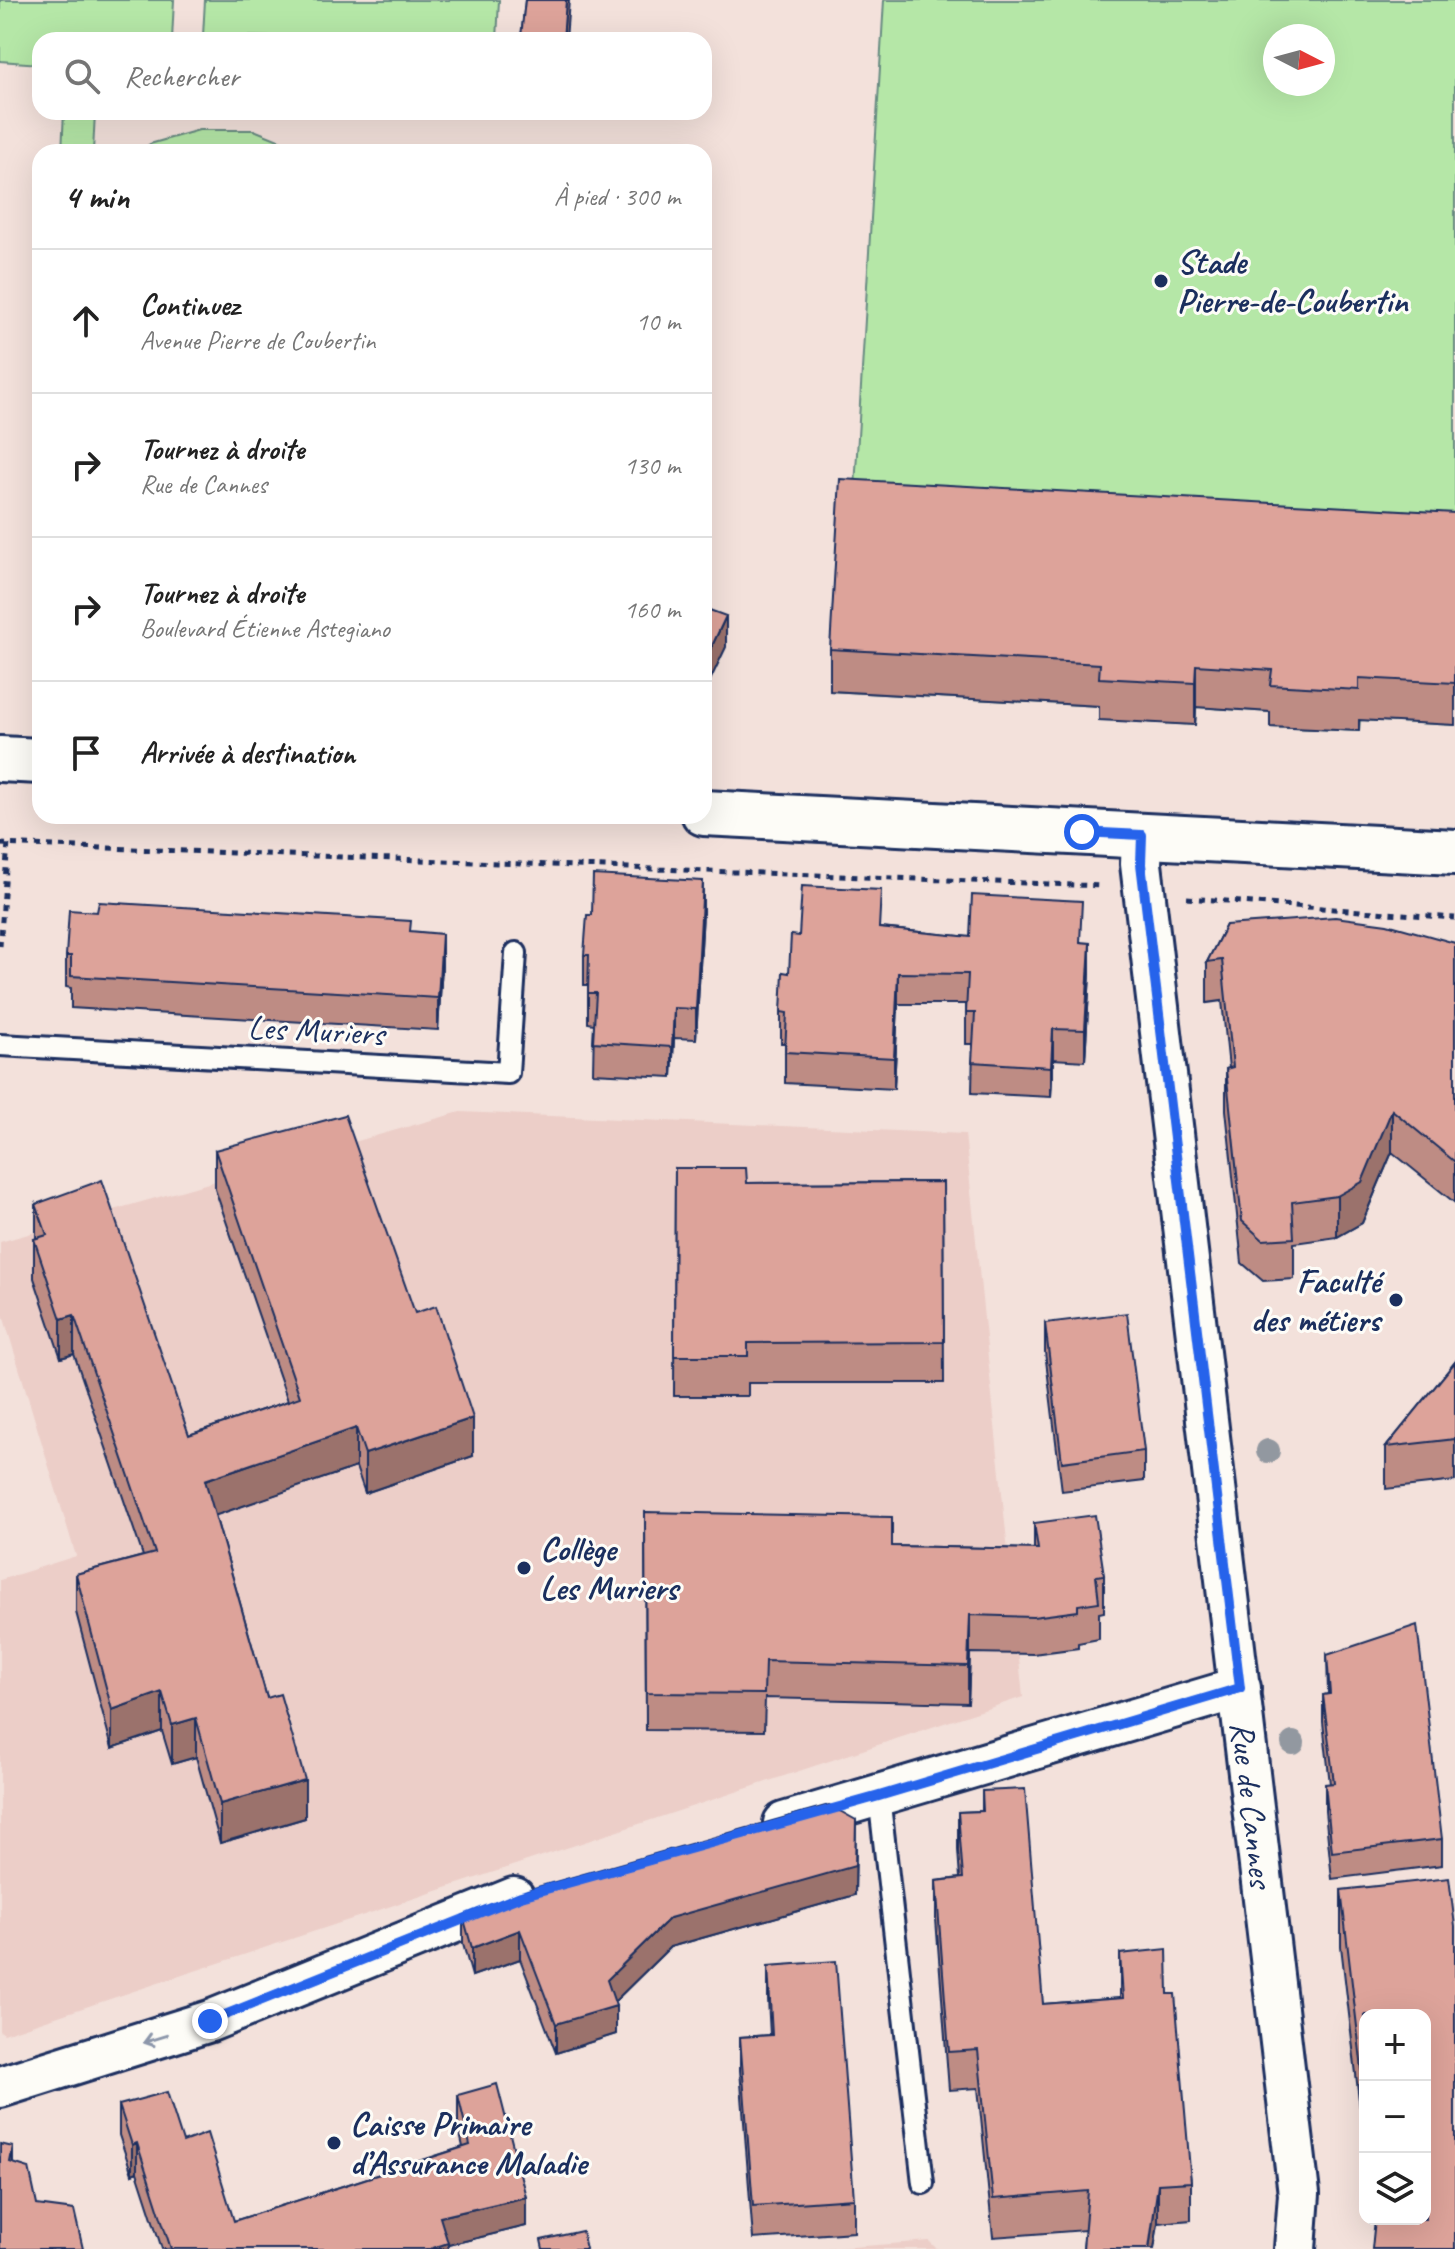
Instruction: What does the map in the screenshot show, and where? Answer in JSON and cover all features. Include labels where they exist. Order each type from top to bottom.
[{"type":"main road","points":[[0,759],[32,761]]},
{"type":"main road","points":[[712,813],[1455,852]]},
{"type":"street","name":"Rue de Cannes","points":[[1142,835],[1141,864],[1299,2194],[1295,2249]]},
{"type":"street","points":[[745,1833],[1240,1688]]},
{"type":"street","points":[[0,2087],[210,2021],[521,1896],[551,1887]]},
{"type":"lane","name":"Les Muriers","points":[[0,1045],[508,1073],[516,953]]},
{"type":"lane","points":[[879,1796],[923,2183]]},
{"type":"path","points":[[0,946],[8,843]]},
{"type":"path","points":[[0,844],[1111,887]]},
{"type":"path","points":[[1175,897],[1455,918]]},
{"type":"shaded area","name":"Collège Les Muriers","points":[[460,1112],[965,1134],[1023,1697],[4,2034],[0,2031],[0,1580],[76,1556],[0,1305],[0,1242]]},
{"type":"shaded area","points":[[929,2241],[937,2249],[826,2249]]},
{"type":"green space","points":[[0,0],[174,0],[172,32],[32,32],[32,63],[0,61]]},
{"type":"green space","points":[[205,0],[499,0],[497,32],[203,32]]},
{"type":"green space","name":"Stade Pierre-de-Coubertin","points":[[884,0],[1455,0],[1455,725],[1360,720],[1359,731],[1271,727],[1272,712],[1196,707],[1195,725],[1099,719],[1100,706],[831,691],[840,521],[853,521]]},
{"type":"green space","points":[[64,120],[95,120],[93,144],[62,144]]},
{"type":"green space","points":[[199,130],[254,130],[288,144],[150,144]]},
{"type":"building","points":[[525,0],[566,0],[564,32],[522,32]]},
{"type":"building","points":[[840,479],[1455,513],[1455,683],[1359,678],[1359,690],[1270,685],[1272,670],[1196,665],[1195,683],[1099,678],[1100,664],[830,649]]},
{"type":"building","points":[[712,611],[726,616],[712,646]]},
{"type":"building","points":[[593,875],[703,881],[696,1009],[674,1008],[672,1047],[593,1042],[596,993],[588,993],[589,955],[584,955],[587,915],[592,915]]},
{"type":"building","points":[[802,886],[881,890],[879,928],[970,937],[972,895],[1082,901],[1080,942],[1090,943],[1085,1030],[1053,1029],[1051,1067],[972,1062],[975,1013],[966,1013],[968,974],[898,973],[894,1058],[785,1052],[787,1013],[781,1012],[783,972],[789,973],[791,935],[799,936]]},
{"type":"building","points":[[99,902],[411,921],[410,931],[442,934],[438,998],[71,976],[71,956],[66,956],[69,910],[97,912]]},
{"type":"building","points":[[1335,917],[1387,924],[1455,943],[1455,1162],[1392,1110],[1362,1182],[1337,1196],[1292,1202],[1294,1238],[1263,1240],[1242,1221],[1226,1069],[1233,1067],[1222,960],[1207,962],[1226,925]]},
{"type":"building","points":[[345,1115],[415,1313],[436,1306],[473,1418],[365,1454],[356,1428],[205,1480],[267,1698],[280,1694],[305,1780],[220,1804],[196,1718],[172,1725],[162,1692],[112,1710],[76,1574],[155,1553],[74,1315],[61,1319],[34,1239],[47,1235],[36,1204],[102,1180],[189,1435],[300,1397],[215,1150]]},
{"type":"building","points":[[675,1168],[746,1168],[747,1183],[943,1182],[944,1342],[748,1343],[748,1356],[674,1356]]},
{"type":"building","points":[[1127,1313],[1144,1451],[1062,1462],[1045,1323]]},
{"type":"building","points":[[1455,1362],[1455,1439],[1386,1447]]},
{"type":"building","points":[[645,1512],[892,1517],[892,1546],[1038,1549],[1034,1523],[1095,1515],[1104,1575],[1096,1576],[1099,1602],[1078,1605],[1078,1611],[1033,1617],[970,1615],[968,1666],[765,1661],[764,1694],[646,1693]]},
{"type":"building","points":[[1417,1625],[1442,1839],[1332,1852],[1325,1784],[1334,1783],[1323,1695],[1330,1694],[1327,1655]]},
{"type":"building","points":[[1025,1789],[1043,2004],[1123,1998],[1120,1954],[1167,1949],[1168,1994],[1175,1994],[1191,2182],[1158,2184],[1149,2249],[1083,2249],[1088,2191],[993,2199],[978,2050],[949,2052],[936,1881],[963,1878],[958,1812],[983,1811],[982,1791]]},
{"type":"building","points":[[829,1805],[856,1820],[855,1866],[670,1918],[607,1980],[616,2006],[556,2024],[520,1930],[472,1948],[463,1916],[531,1889]]},
{"type":"building","points":[[1449,1878],[1455,1926],[1455,2249],[1372,2249],[1374,2225],[1431,2225],[1431,2009],[1359,2009],[1359,2044],[1341,1890]]},
{"type":"building","points":[[836,1961],[854,2199],[753,2206],[740,2037],[772,2035],[768,1966]]},
{"type":"building","points":[[497,2084],[526,2197],[440,2217],[448,2243],[430,2249],[171,2249],[137,2143],[132,2145],[119,2105],[167,2092],[183,2142],[207,2133],[234,2221],[470,2145],[458,2095]]},
{"type":"building","points":[[0,2144],[13,2147],[10,2162],[29,2168],[37,2205],[74,2210],[83,2249],[0,2249]]},
{"type":"building","points":[[582,2231],[586,2249],[543,2249],[541,2240]]},
{"type":"place","name":"Stade Pierre-de-Coubertin","points":[[1161,281]]},
{"type":"place","name":"Faculté des métiers","points":[[1396,1300]]},
{"type":"place","name":"Collège Les Muriers","points":[[524,1568]]},
{"type":"place","name":"Caisse Primaire d’Assurance Maladie","points":[[334,2143]]},
{"type":"route","points":[[210,2021],[521,1896],[879,1796],[1240,1688],[1141,864],[1142,835],[1082,832]]}]
